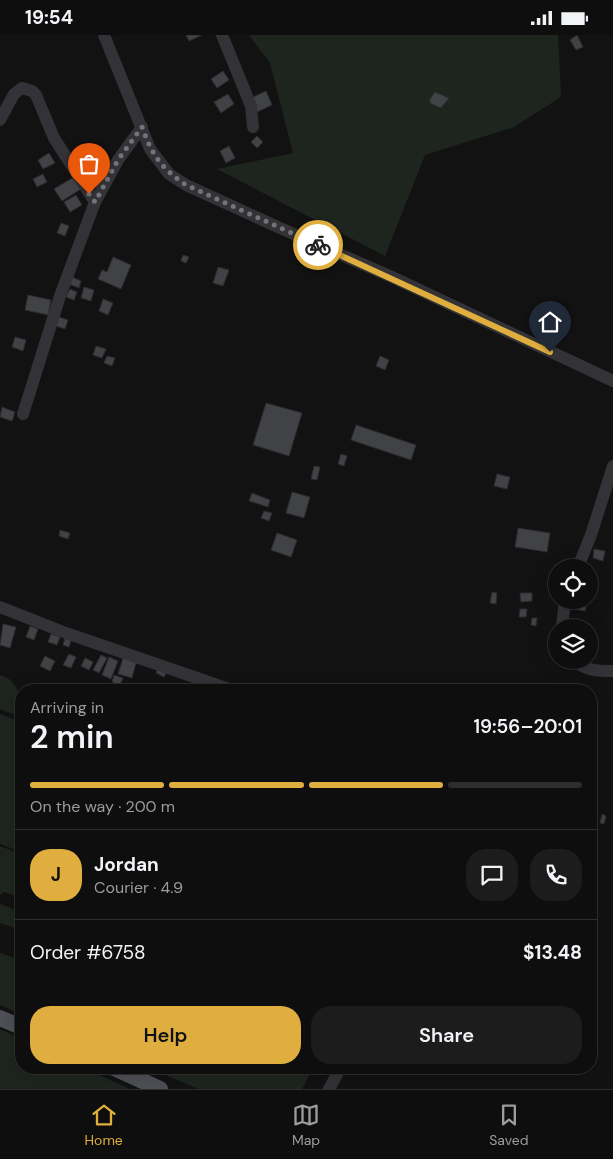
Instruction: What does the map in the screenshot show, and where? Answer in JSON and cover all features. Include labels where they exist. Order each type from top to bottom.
[{"type":"main road","points":[[0,1018],[15,1024]]},
{"type":"main road","points":[[127,1074],[160,1089]]},
{"type":"street","points":[[104,35],[150,149],[169,174],[186,185],[613,381]]},
{"type":"street","points":[[222,35],[251,107],[253,127]]},
{"type":"street","points":[[0,120],[17,91],[22,88],[32,91],[36,95],[54,138],[95,202]]},
{"type":"street","points":[[23,414],[60,296],[95,202],[118,160],[142,127]]},
{"type":"street","points":[[581,559],[613,466]]},
{"type":"street","points":[[0,607],[66,633],[215,684]]},
{"type":"street","points":[[590,669],[613,671]]},
{"type":"street","points":[[329,1089],[337,1074]]},
{"type":"shaded area","points":[[249,35],[558,35],[561,97],[514,127],[425,155],[385,256],[217,169],[293,153],[270,63]]},
{"type":"shaded area","points":[[0,675],[7,678],[15,686],[15,715],[0,709]]},
{"type":"shaded area","points":[[0,714],[15,720],[15,850],[0,844]]},
{"type":"shaded area","points":[[0,846],[15,852],[15,896],[4,892],[0,895]]},
{"type":"shaded area","points":[[0,904],[15,910],[15,928],[0,923]]},
{"type":"shaded area","points":[[0,953],[15,958],[15,1011],[0,1005]]},
{"type":"shaded area","points":[[0,1029],[15,1036],[15,1074],[97,1074],[130,1089],[0,1089]]},
{"type":"shaded area","points":[[163,1074],[310,1074],[302,1089],[199,1089]]},
{"type":"building","points":[[186,35],[202,35],[189,41]]},
{"type":"building","points":[[577,35],[583,47],[576,50],[570,40]]},
{"type":"building","points":[[223,71],[229,80],[217,88],[211,79]]},
{"type":"building","points":[[266,91],[272,105],[257,112],[251,98]]},
{"type":"building","points":[[435,92],[449,98],[441,108],[430,103],[430,99]]},
{"type":"building","points":[[228,94],[234,104],[221,113],[214,102]]},
{"type":"building","points":[[257,136],[263,142],[257,148],[251,142]]},
{"type":"building","points":[[229,146],[235,158],[226,163],[220,151]]},
{"type":"building","points":[[49,153],[55,163],[43,169],[38,160]]},
{"type":"building","points":[[43,174],[47,182],[37,187],[33,179]]},
{"type":"building","points":[[74,177],[81,189],[62,201],[54,189]]},
{"type":"building","points":[[76,195],[82,205],[70,212],[64,202]]},
{"type":"building","points":[[61,223],[69,226],[65,236],[57,233]]},
{"type":"building","points":[[183,255],[189,257],[186,263],[181,261]]},
{"type":"building","points":[[113,257],[131,265],[121,289],[98,279],[102,270],[107,272]]},
{"type":"building","points":[[218,267],[229,270],[223,286],[213,283]]},
{"type":"building","points":[[72,277],[81,281],[79,288],[69,284]]},
{"type":"building","points":[[84,287],[94,290],[91,301],[81,298]]},
{"type":"building","points":[[70,289],[77,292],[74,300],[66,297]]},
{"type":"building","points":[[28,295],[51,300],[48,315],[25,310]]},
{"type":"building","points":[[103,299],[113,303],[108,315],[99,311]]},
{"type":"building","points":[[59,317],[68,320],[65,329],[56,326]]},
{"type":"building","points":[[15,337],[26,340],[23,351],[12,347]]},
{"type":"building","points":[[96,346],[106,349],[102,358],[93,355]]},
{"type":"building","points":[[107,356],[115,358],[112,366],[104,363]]},
{"type":"building","points":[[380,356],[389,360],[385,370],[376,366]]},
{"type":"building","points":[[266,403],[302,413],[289,456],[253,445]]},
{"type":"building","points":[[2,407],[15,412],[12,421],[0,417]]},
{"type":"building","points":[[356,425],[416,445],[411,460],[351,440]]},
{"type":"building","points":[[341,454],[347,456],[344,466],[338,464]]},
{"type":"building","points":[[314,466],[320,467],[317,480],[311,479]]},
{"type":"building","points":[[497,474],[510,477],[507,489],[494,486]]},
{"type":"building","points":[[292,492],[310,497],[304,518],[286,513]]},
{"type":"building","points":[[252,493],[270,500],[268,507],[249,501]]},
{"type":"building","points":[[264,511],[272,513],[269,521],[261,518]]},
{"type":"building","points":[[518,528],[550,533],[547,552],[515,547]]},
{"type":"building","points":[[60,530],[70,533],[68,539],[59,536]]},
{"type":"building","points":[[277,533],[297,540],[291,557],[271,550]]},
{"type":"building","points":[[594,549],[605,551],[603,561],[593,558]]},
{"type":"building","points":[[492,592],[497,593],[496,604],[490,603]]},
{"type":"building","points":[[520,593],[532,593],[532,601],[521,602]]},
{"type":"building","points":[[520,609],[527,609],[526,617],[519,617]]},
{"type":"building","points":[[532,618],[537,618],[536,626],[531,625]]},
{"type":"building","points":[[3,624],[16,627],[10,648],[0,645]]},
{"type":"building","points":[[30,626],[38,629],[34,640],[26,637]]},
{"type":"building","points":[[51,634],[60,637],[57,645],[48,642]]},
{"type":"building","points":[[65,638],[71,640],[69,647],[63,645]]},
{"type":"building","points":[[69,654],[76,657],[71,668],[63,665]]},
{"type":"building","points":[[101,655],[107,658],[99,673],[93,670]]},
{"type":"building","points":[[124,655],[137,659],[132,678],[118,674]]},
{"type":"building","points":[[45,656],[55,661],[50,671],[40,666]]},
{"type":"building","points":[[109,657],[118,661],[111,679],[102,675]]},
{"type":"building","points":[[85,658],[93,662],[89,670],[81,666]]},
{"type":"building","points":[[158,668],[167,671],[164,677],[156,673]]},
{"type":"building","points":[[114,675],[123,678],[120,684],[112,682]]},
{"type":"building","points":[[602,814],[606,816],[604,824],[600,823]]},
{"type":"way so far","points":[[89,194],[95,202],[118,160],[142,127],[150,149],[169,174],[186,185],[318,245]]},
{"type":"route","points":[[318,245],[392,277],[550,352]]}]
